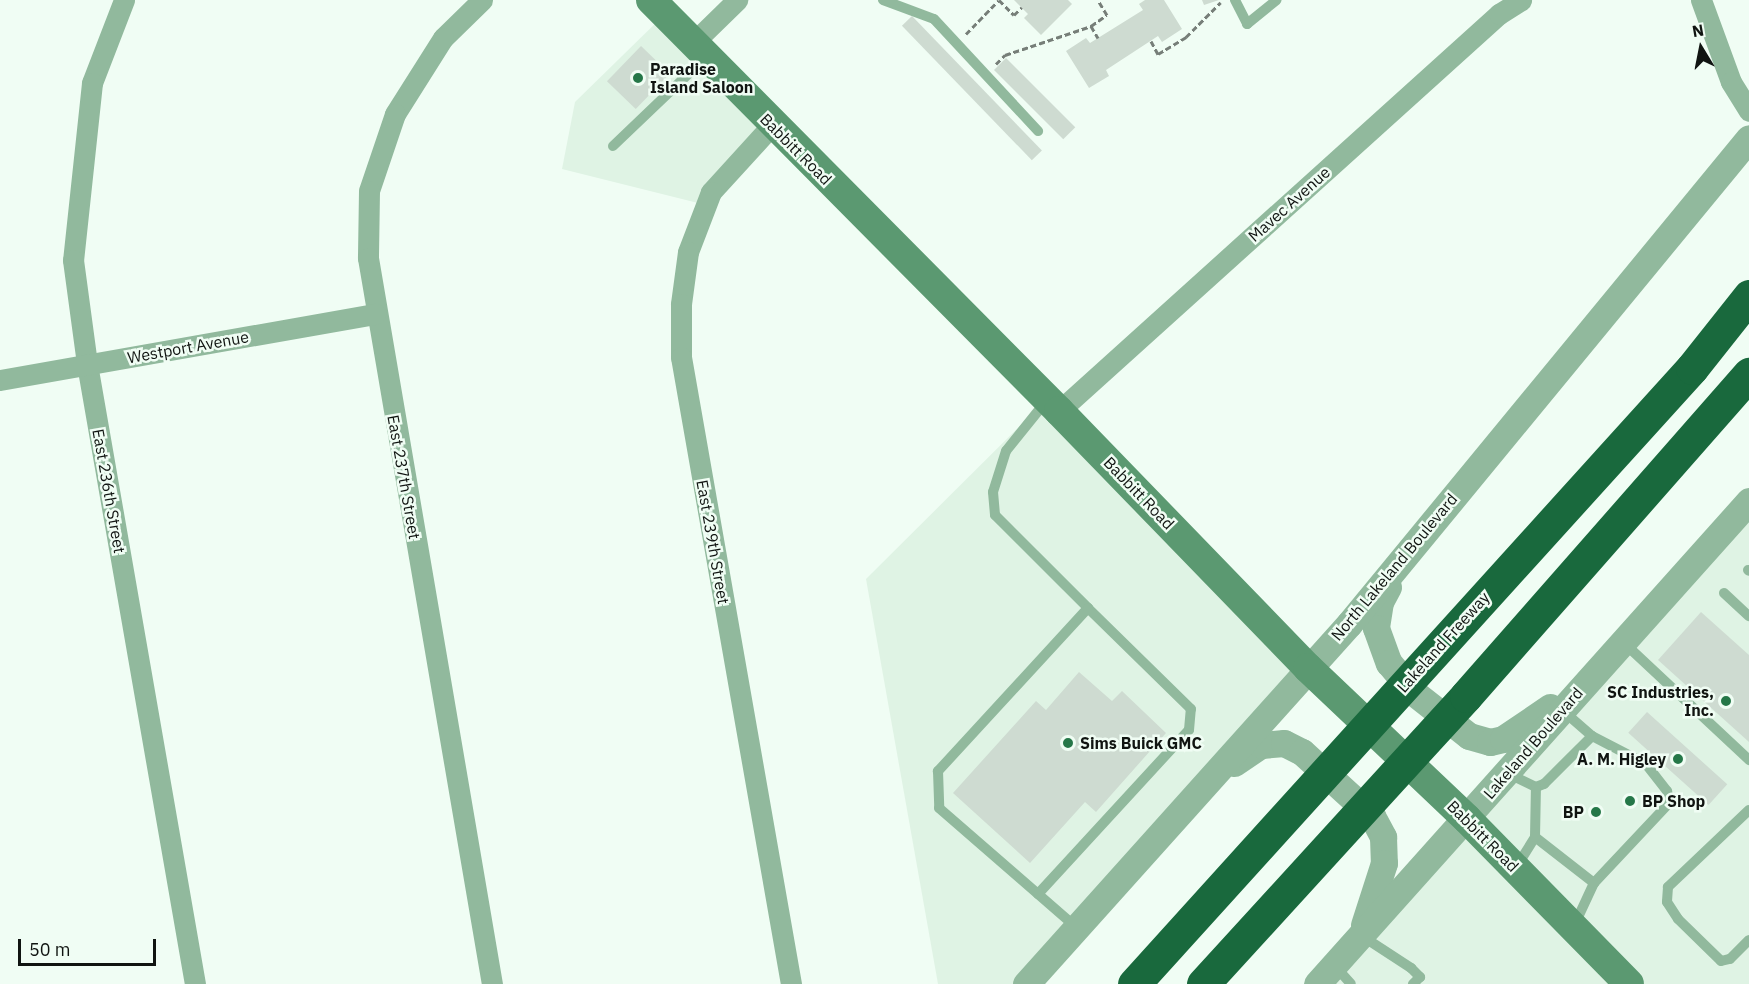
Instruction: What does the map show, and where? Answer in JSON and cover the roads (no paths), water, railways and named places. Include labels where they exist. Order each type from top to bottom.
[{"type":"highway","name":"Lakeland Freeway","points":[[1134,984],[1692,368],[1749,296]]},
{"type":"highway","points":[[1203,984],[1466,696],[1749,374]]},
{"type":"main road","name":"Babbitt Road","points":[[651,0],[772,125],[1053,405],[1308,668],[1467,819],[1629,984]]},
{"type":"street","name":"East 236th Street","points":[[124,0],[92,83],[80,175],[73,260],[87,364],[195,984]]},
{"type":"street","name":"East 237th Street","points":[[482,0],[443,38],[395,114],[369,191],[368,258],[375,314],[492,984]]},
{"type":"street","points":[[700,50],[737,0]]},
{"type":"street","name":"Mavec Avenue","points":[[1053,405],[1499,14],[1521,0]]},
{"type":"street","points":[[1701,0],[1731,82],[1749,111]]},
{"type":"street","name":"East 239th Street","points":[[772,125],[711,192],[688,252],[681,304],[681,357],[791,984]]},
{"type":"street","name":"North Lakeland Boulevard","points":[[1026,984],[1308,668],[1406,554],[1749,138]]},
{"type":"street","name":"Westport Avenue","points":[[0,380],[375,314]]},
{"type":"street","name":"Lakeland Boulevard","points":[[1334,978],[1360,935],[1467,819],[1749,502]]},
{"type":"street","points":[[1406,554],[1380,602],[1376,628],[1381,645],[1394,671],[1413,692],[1468,736],[1490,742],[1503,738],[1590,679]]},
{"type":"street","points":[[1209,779],[1261,745],[1284,743],[1302,752],[1372,816],[1383,837],[1384,863],[1360,935]]},
{"type":"lane","points":[[883,0],[934,19],[1038,131]]},
{"type":"lane","points":[[1235,0],[1246,24],[1277,0]]},
{"type":"lane","points":[[613,146],[700,50]]},
{"type":"lane","points":[[1038,894],[1189,730],[1191,709],[994,515],[993,492],[1006,451],[1053,405]]},
{"type":"lane","points":[[1724,593],[1749,616]]},
{"type":"lane","points":[[1077,927],[939,808],[938,771],[1088,608]]},
{"type":"lane","points":[[1623,642],[1749,760]]},
{"type":"lane","points":[[1562,710],[1592,736],[1646,764],[1666,791],[1669,803],[1594,883],[1573,927]]},
{"type":"lane","points":[[1507,773],[1536,787],[1544,784],[1592,736]]},
{"type":"lane","points":[[1516,868],[1535,837],[1536,787]]},
{"type":"lane","points":[[1749,810],[1668,887],[1667,902],[1678,919],[1721,961],[1730,959],[1749,940]]},
{"type":"lane","points":[[1535,837],[1594,883]]},
{"type":"lane","points":[[1360,935],[1411,968],[1420,978],[1413,984]]},
{"type":"place","name":"Paradise Island Saloon","points":[[638,78]]},
{"type":"place","name":"SC Industries, Inc.","points":[[1726,701]]},
{"type":"place","name":"Sims Buick GMC","points":[[1068,743]]},
{"type":"place","name":"A. M. Higley","points":[[1678,759]]},
{"type":"place","name":"BP Shop","points":[[1630,801]]},
{"type":"place","name":"BP","points":[[1596,812]]}]
